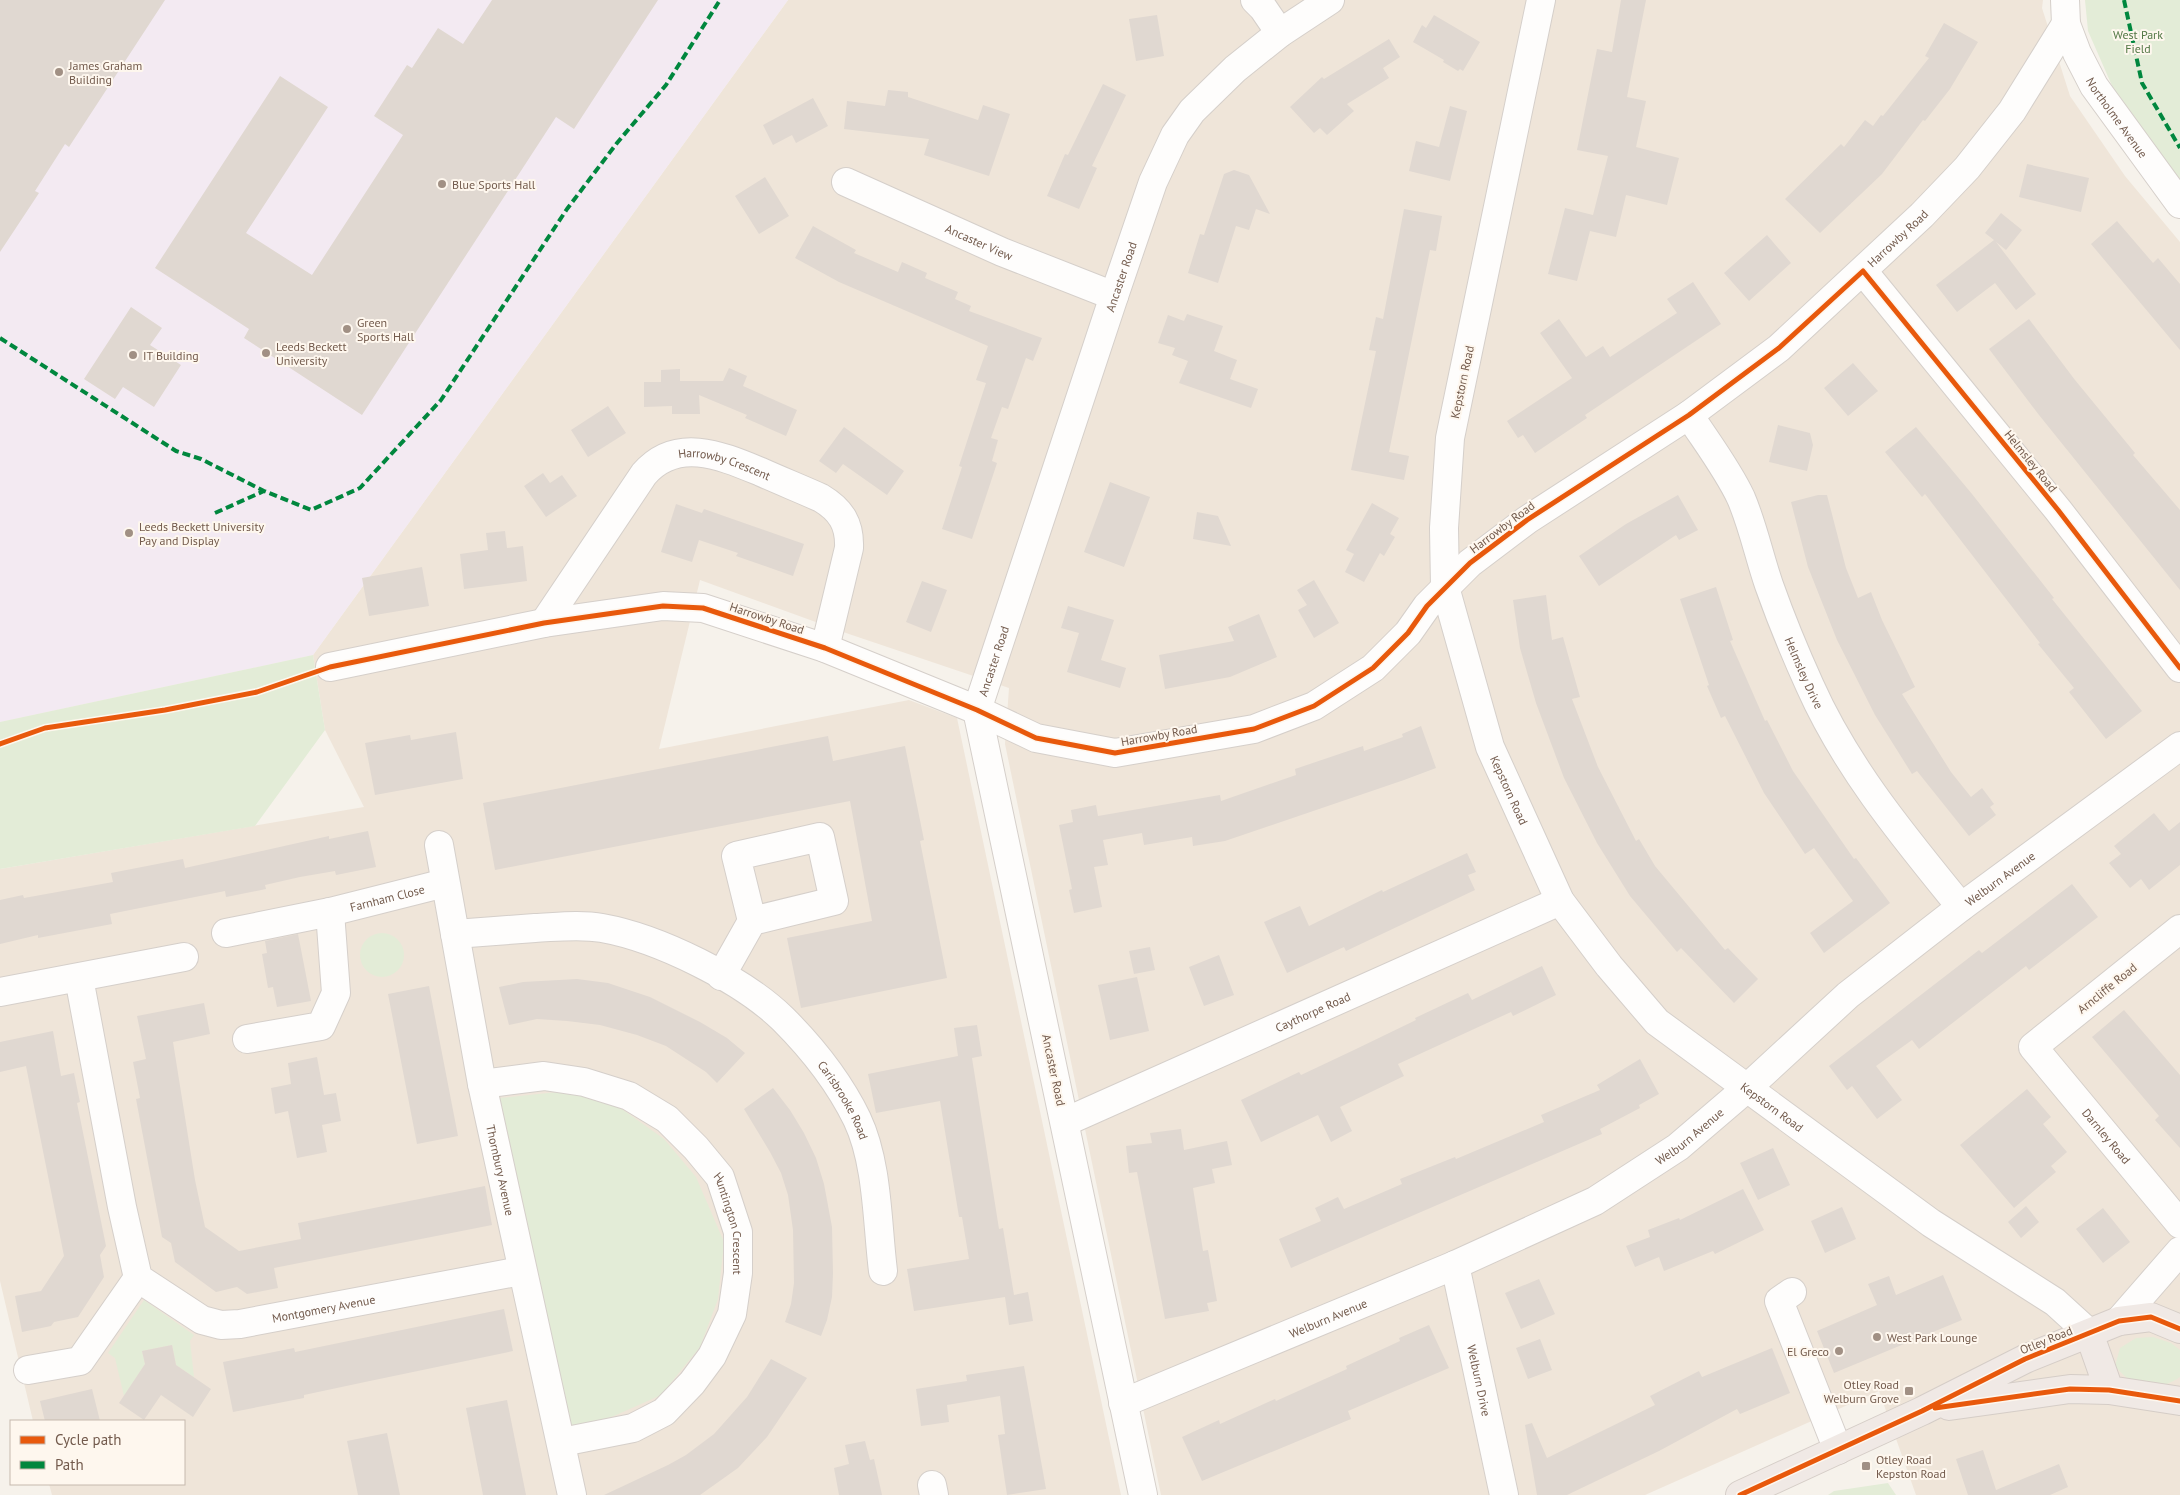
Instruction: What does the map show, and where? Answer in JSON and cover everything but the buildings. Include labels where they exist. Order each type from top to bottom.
[{"type":"highway","name":"Otley Road","points":[[1740,1495],[1925,1409],[2026,1359],[2119,1321],[2151,1317],[2180,1329]]},
{"type":"highway","points":[[2090,1333],[2108,1390]]},
{"type":"highway","name":"Otley Road","points":[[1925,1409],[2070,1389],[2108,1390],[2180,1401]]},
{"type":"street","points":[[1255,0],[1264,8],[1280,33]]},
{"type":"street","name":"Ancaster Road","points":[[1143,1495],[977,710],[1153,182],[1175,135],[1192,110],[1235,69],[1280,33],[1330,0]]},
{"type":"street","name":"Kepstorn Road","points":[[1541,0],[1450,438],[1444,528],[1445,587],[1490,747],[1560,901],[1610,966],[1657,1022],[1931,1223],[2055,1302],[2090,1333]]},
{"type":"street","name":"Harrowby Road","points":[[330,667],[544,624],[663,606],[703,608],[825,648],[977,710],[1036,738],[1115,753],[1254,729],[1314,706],[1373,668],[1408,632],[1427,606],[1470,564],[1527,520],[1689,414],[1779,348],[1922,216],[1967,168],[2012,111],[2066,12]]},
{"type":"street","name":"Northolme Avenue","points":[[2066,12],[2077,53],[2094,86],[2180,204]]},
{"type":"street","name":"Ancaster View","points":[[846,182],[1002,252],[1114,296]]},
{"type":"street","name":"Helmsley Road","points":[[1863,270],[2058,510],[2180,668]]},
{"type":"street","name":"Helmsley Drive","points":[[1689,414],[1740,497],[1754,533],[1768,583],[1790,640],[1810,688],[1837,738],[1885,813],[1962,907]]},
{"type":"street","name":"Harrowby Crescent","points":[[544,624],[644,474],[653,464],[680,454],[700,452],[723,457],[821,498],[833,505],[841,513],[848,529],[849,548],[825,648]]},
{"type":"street","name":"Welburn Avenue","points":[[1123,1404],[1455,1265],[1595,1201],[1678,1147],[1747,1088],[1848,996],[1962,907],[2180,746]]},
{"type":"street","name":"Thornbury Avenue","points":[[439,845],[482,1084],[521,1271],[562,1442],[572,1495]]},
{"type":"street","name":"Farnham Close","points":[[226,933],[330,912],[445,883]]},
{"type":"street","name":"Caythorpe Road","points":[[1065,1122],[1560,901]]},
{"type":"street","points":[[247,1039],[321,1026],[336,993],[330,912]]},
{"type":"street","points":[[721,976],[752,921]]},
{"type":"street","name":"Carisbrooke Road","points":[[455,934],[569,926],[601,928],[642,937],[685,955],[749,992],[782,1018],[825,1067],[857,1119],[870,1162],[883,1271]]},
{"type":"street","name":"Arncliffe Road","points":[[2033,1047],[2180,929]]},
{"type":"street","points":[[0,992],[184,957]]},
{"type":"street","points":[[28,1370],[80,1361],[138,1278],[122,1207],[79,978]]},
{"type":"street","name":"Darnley Road","points":[[2033,1047],[2180,1224]]},
{"type":"street","name":"Huntington Crescent","points":[[482,1084],[544,1076],[584,1082],[629,1096],[667,1119],[696,1148],[720,1177],[738,1232],[738,1273],[732,1314],[712,1356],[692,1384],[664,1412],[633,1428],[562,1442]]},
{"type":"street","points":[[2119,1321],[2180,1251]]},
{"type":"street","name":"Welburn Drive","points":[[1455,1265],[1504,1495]]},
{"type":"street","name":"Montgomery Avenue","points":[[138,1278],[202,1320],[221,1325],[240,1324],[521,1271]]},
{"type":"street","points":[[1792,1292],[1779,1301],[1838,1450]]},
{"type":"shaded area","name":"Leeds Beckett University","points":[[0,0],[788,0],[313,655],[0,722]]},
{"type":"shaded area","points":[[788,0],[2043,0],[2042,8],[2070,96],[2125,176],[2180,242],[2180,1495],[1916,1495],[1879,1391],[1645,1495],[1161,1495],[1005,744],[1009,688],[846,633],[700,580],[659,749],[909,700],[957,718],[1121,1495],[52,1495],[49,1485],[185,1485],[185,1420],[33,1420],[0,1281],[0,869],[364,807],[325,730],[313,655]]},
{"type":"green space","name":"West Park Field","points":[[2085,0],[2180,0],[2180,187],[2120,104],[2088,31]]},
{"type":"green space","points":[[313,655],[325,730],[255,826],[0,869],[0,722]]},
{"type":"green space","points":[[378,933],[386,933],[398,939],[404,955],[398,971],[386,977],[378,977],[366,971],[360,959],[360,951],[366,939]]},
{"type":"green space","points":[[567,1091],[619,1107],[664,1139],[696,1177],[724,1242],[718,1299],[700,1347],[661,1395],[614,1416],[572,1428],[500,1098]]},
{"type":"green space","points":[[144,1300],[194,1335],[190,1341],[194,1377],[176,1365],[172,1345],[142,1351],[145,1364],[124,1396],[115,1358],[108,1353]]},
{"type":"green space","points":[[2153,1337],[2171,1343],[2180,1350],[2180,1377],[2162,1386],[2153,1387],[2137,1384],[2122,1374],[2115,1366],[2120,1348],[2136,1338]]},
{"type":"green space","points":[[1888,1483],[1896,1495],[1828,1495],[1834,1491]]},
{"type":"marked path","points":[[0,338],[176,451],[201,459],[264,491],[311,510],[360,488],[441,400],[567,209],[617,143],[666,85],[720,0]]},
{"type":"marked path","points":[[2124,0],[2142,83],[2180,148]]},
{"type":"marked path","points":[[215,513],[264,491]]},
{"type":"cycle path","points":[[0,744],[45,728],[165,710],[257,692],[330,667],[544,623],[663,606],[703,608],[825,648],[977,710],[1036,738],[1115,753],[1254,729],[1314,706],[1373,668],[1408,633],[1427,606],[1470,563],[1527,520],[1689,415],[1779,348],[1863,271],[2058,510],[2180,668]]},
{"type":"cycle path","points":[[1740,1495],[1922,1411],[2025,1359],[2119,1321],[2151,1317],[2180,1329]]},
{"type":"cycle path","points":[[1935,1408],[2070,1389],[2109,1390],[2180,1401]]},
{"type":"place","name":"James Graham Building","points":[[59,72]]},
{"type":"place","name":"Blue Sports Hall","points":[[442,184]]},
{"type":"place","name":"Green Sports Hall","points":[[347,329]]},
{"type":"place","name":"Leeds Beckett University","points":[[266,353]]},
{"type":"place","name":"IT Building","points":[[133,355]]},
{"type":"place","name":"Leeds Beckett University Pay and Display","points":[[129,533]]},
{"type":"place","name":"West Park Lounge","points":[[1877,1337]]},
{"type":"place","name":"El Greco","points":[[1839,1351]]},
{"type":"place","name":"Otley Road Welburn Grove","points":[[1909,1391]]},
{"type":"place","name":"Otley Road Kepston Road","points":[[1866,1466]]}]
